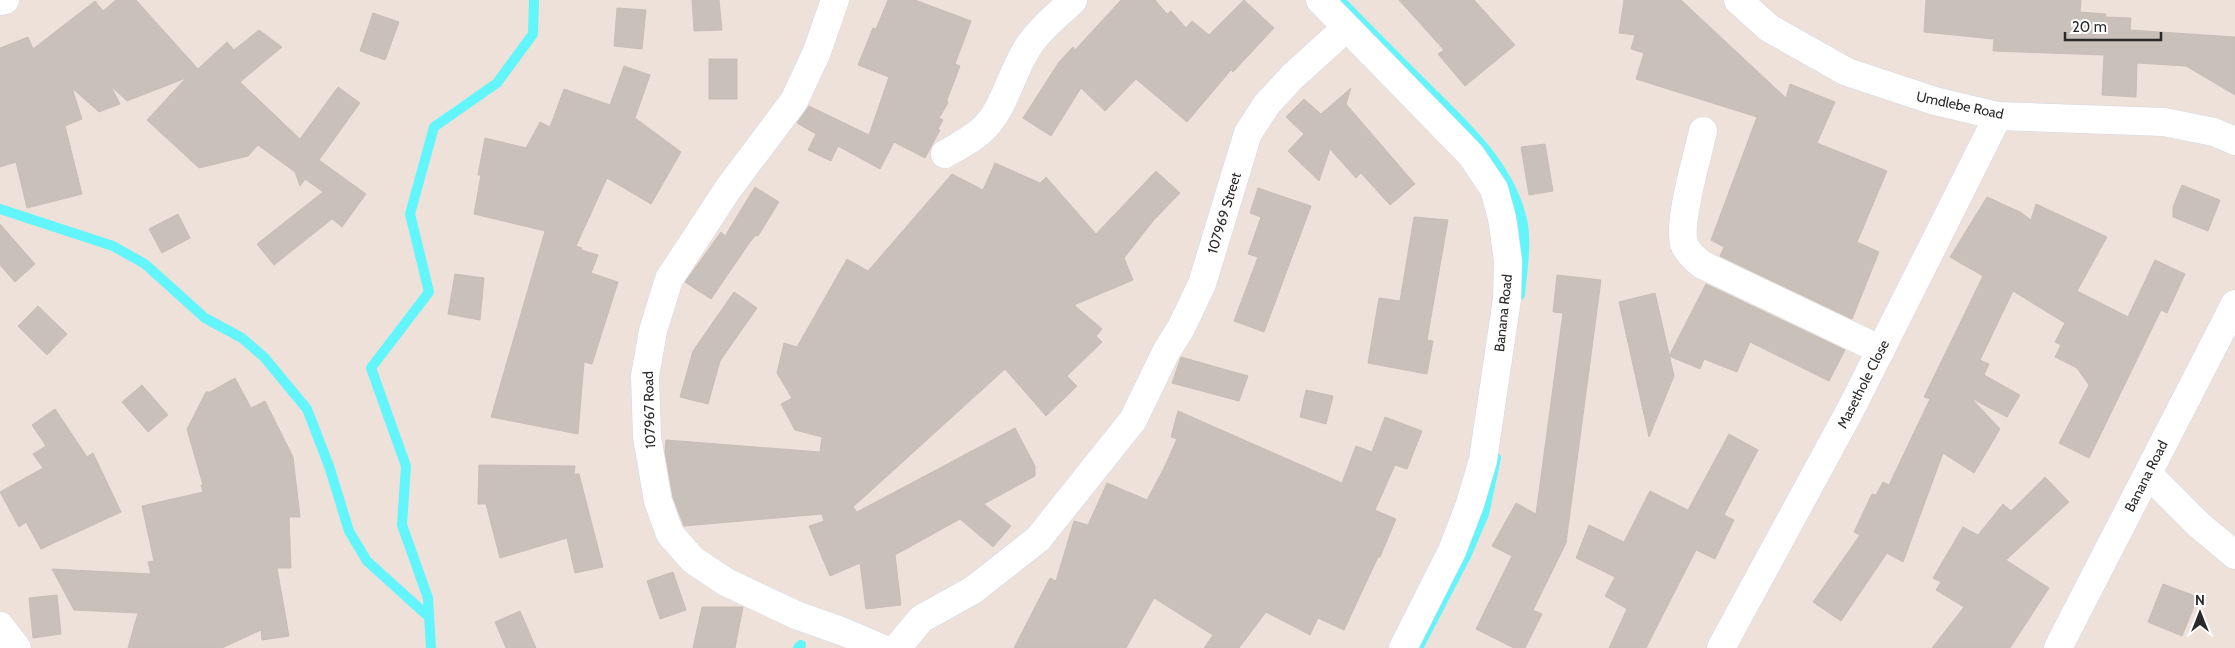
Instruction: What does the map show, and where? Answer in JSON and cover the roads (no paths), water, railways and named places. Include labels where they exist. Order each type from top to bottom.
[{"type":"street","points":[[0,1],[5,0]]},
{"type":"street","name":"107967 Road","points":[[835,0],[816,54],[794,101],[728,189],[669,279],[653,331],[645,376],[647,437],[658,501],[670,534],[693,560],[726,582],[796,615],[881,648]]},
{"type":"street","points":[[945,154],[972,138],[987,126],[998,107],[1017,64],[1030,43],[1073,0]]},
{"type":"street","name":"Banana Road","points":[[1320,0],[1471,155],[1494,189],[1502,218],[1508,260],[1507,299],[1483,460],[1470,504],[1452,551],[1403,648]]},
{"type":"street","name":"Umdlebe Road","points":[[1738,0],[1769,28],[1848,72],[1935,101],[1998,116],[2164,122],[2214,132],[2235,141]]},
{"type":"street","name":"107969 Street","points":[[897,648],[921,619],[973,590],[1038,539],[1133,420],[1202,284],[1248,132],[1267,104],[1293,76],[1346,28]]},
{"type":"street","name":"Masethole Close","points":[[1721,648],[1881,350],[1998,116]]},
{"type":"street","points":[[1703,131],[1683,230],[1686,247],[1691,256],[1701,264],[1881,350]]},
{"type":"street","name":"Banana Road","points":[[2058,648],[2235,304]]},
{"type":"street","points":[[2148,474],[2199,524],[2235,555]]},
{"type":"street","points":[[0,626],[17,648]]},
{"type":"waterway","points":[[431,648],[428,598],[402,525],[406,466],[371,368],[429,292],[410,214],[434,127],[497,83],[533,34],[534,0]]},
{"type":"waterway","points":[[1340,0],[1467,128],[1494,161],[1505,178],[1514,196],[1523,226],[1524,255],[1520,295]]},
{"type":"waterway","points":[[0,209],[113,246],[145,264],[205,318],[242,338],[264,357],[307,409],[329,466],[349,531],[367,561],[429,617]]},
{"type":"waterway","points":[[1418,648],[1466,556],[1484,514],[1496,458]]},
{"type":"waterway","points":[[798,648],[801,645]]}]
